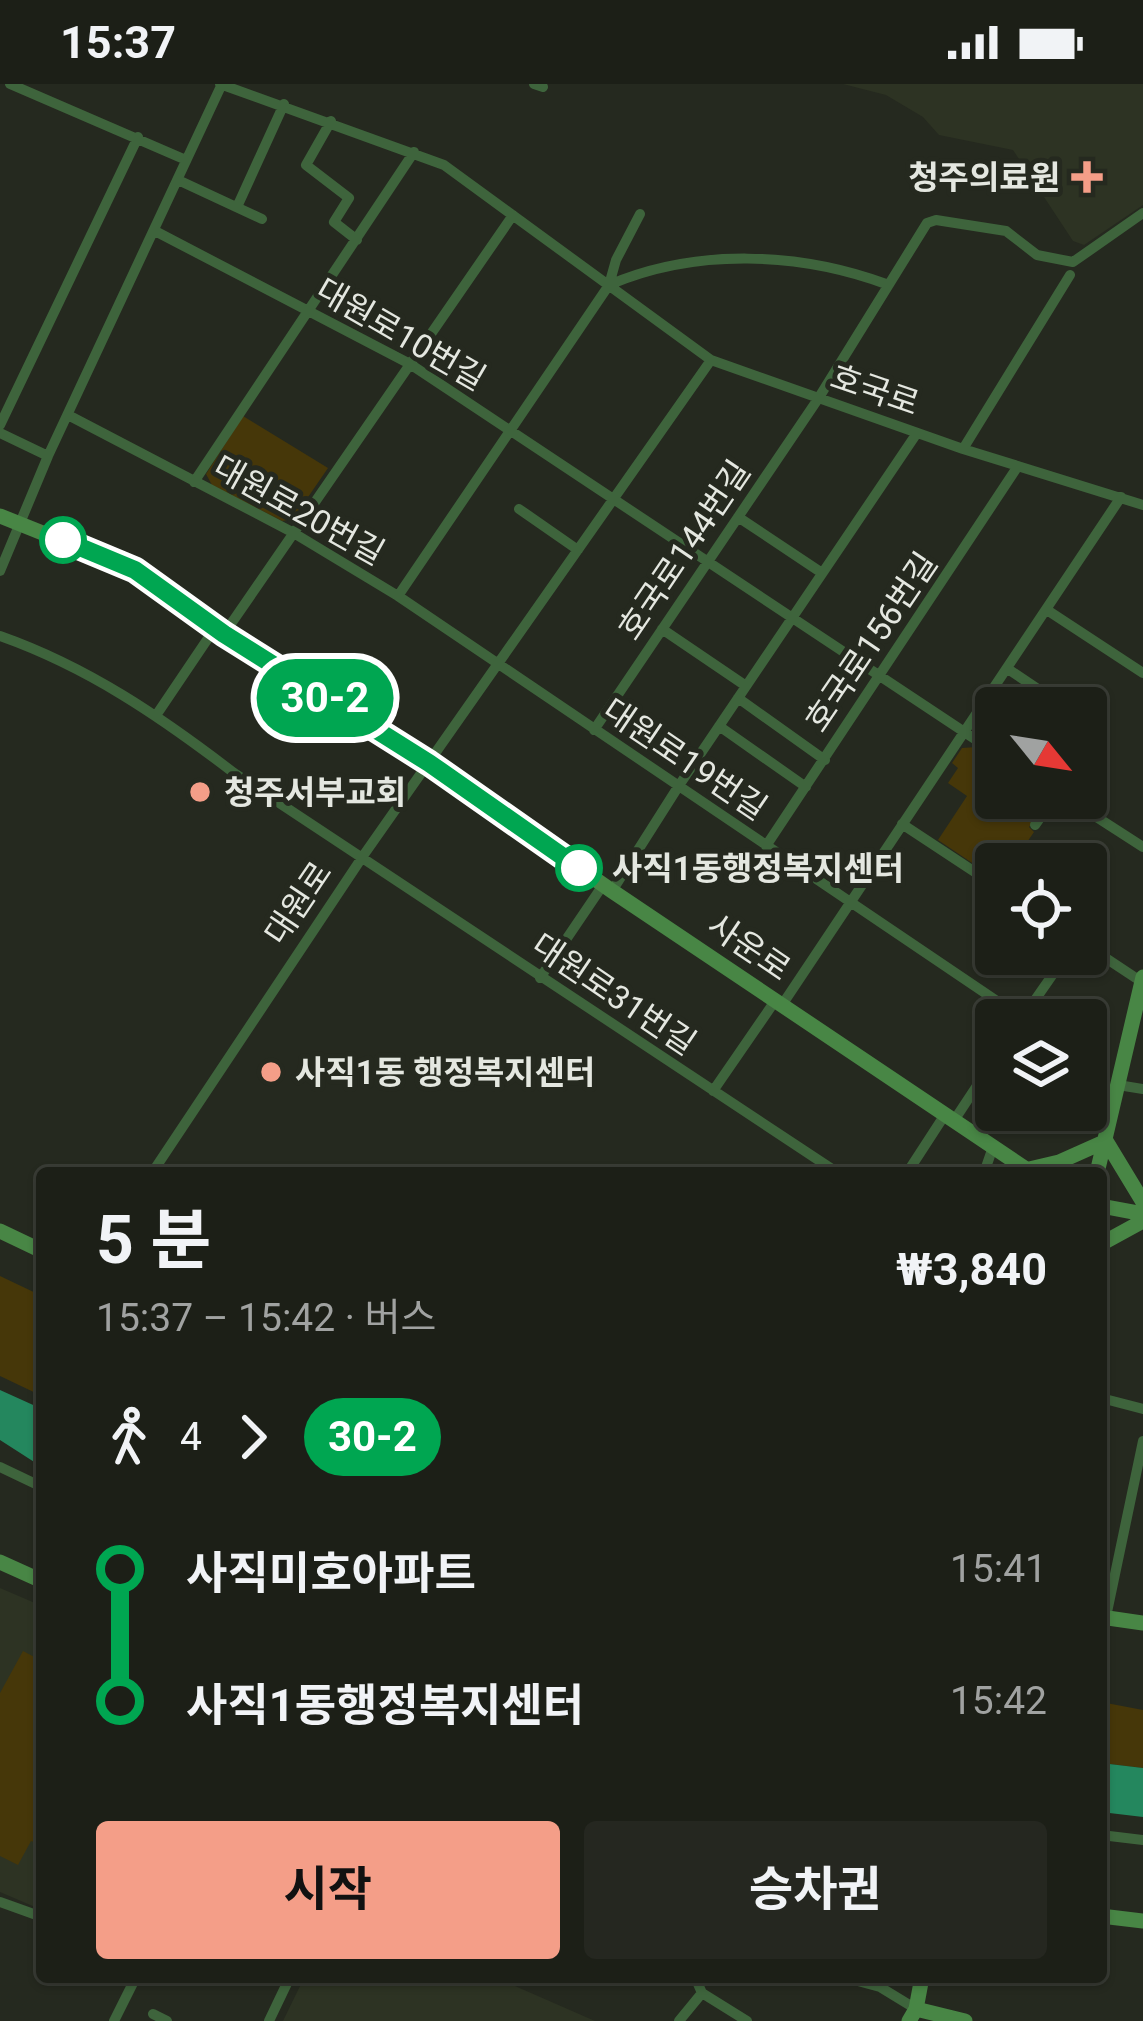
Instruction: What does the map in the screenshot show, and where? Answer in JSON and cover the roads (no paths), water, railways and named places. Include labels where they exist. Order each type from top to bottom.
[{"type":"street","name":"호국로","points":[[221,84],[444,165],[711,360],[964,449],[1143,505]]},
{"type":"street","points":[[0,572],[48,456],[221,84]]},
{"type":"street","points":[[15,85],[186,160]]},
{"type":"street","points":[[237,207],[284,104]]},
{"type":"street","points":[[331,121],[306,165],[349,198],[334,222],[357,240]]},
{"type":"street","points":[[48,456],[0,429],[138,137]]},
{"type":"street","points":[[194,482],[414,152]]},
{"type":"street","points":[[178,179],[262,219]]},
{"type":"street","points":[[964,449],[1072,268],[1143,213]]},
{"type":"street","points":[[398,596],[609,285],[640,214]]},
{"type":"street","points":[[158,714],[292,532],[513,215]]},
{"type":"street","name":"호국로144번길","points":[[594,730],[818,399],[919,230],[936,220],[1006,231],[1037,255],[1072,268]]},
{"type":"street","name":"대원로10번길","points":[[155,232],[410,364],[975,739]]},
{"type":"street","points":[[609,285],[673,266],[746,256],[863,275],[886,284]]},
{"type":"street","name":"대원로","points":[[156,1167],[363,856],[711,360]]},
{"type":"street","name":"대원로20번길","points":[[68,415],[292,532],[499,662]]},
{"type":"street","points":[[540,978],[608,888],[917,433]]},
{"type":"street","name":"호국로156번길","points":[[766,846],[1018,466]]},
{"type":"street","points":[[712,1091],[849,904],[1120,497]]},
{"type":"street","points":[[519,509],[578,550]]},
{"type":"street","name":"사운로","points":[[0,516],[135,570],[219,631],[429,763],[1021,1167]]},
{"type":"street","points":[[738,517],[822,573]]},
{"type":"street","points":[[1047,610],[1143,673]]},
{"type":"street","points":[[662,629],[746,686]]},
{"type":"street","name":"대원로31번길","points":[[0,636],[96,677],[158,714],[234,773],[829,1167]]},
{"type":"street","name":"대원로19번길","points":[[499,662],[991,999]]},
{"type":"street","points":[[1007,669],[1034,687]]},
{"type":"street","points":[[738,698],[825,760]]},
{"type":"street","points":[[719,726],[806,787]]},
{"type":"street","points":[[1035,825],[1039,819]]},
{"type":"street","points":[[1100,819],[1143,847]]},
{"type":"street","points":[[902,824],[975,872]]},
{"type":"street","points":[[1098,1167],[1143,979],[1107,958]]},
{"type":"street","points":[[912,1167],[975,1084]]},
{"type":"street","points":[[1118,1085],[1143,1088]]},
{"type":"street","points":[[1044,1167],[1106,1141]]},
{"type":"street","points":[[1106,1141],[1143,1202]]},
{"type":"street","points":[[986,1167],[993,1147]]},
{"type":"street","points":[[1107,1208],[1143,1218]]},
{"type":"street","points":[[1107,1240],[1143,1218]]},
{"type":"street","points":[[0,1231],[36,1249]]},
{"type":"street","points":[[1107,1399],[1143,1408]]},
{"type":"street","points":[[1107,1603],[1143,1441]]},
{"type":"street","points":[[0,1467],[36,1484]]},
{"type":"street","points":[[0,1562],[36,1578]]},
{"type":"street","points":[[1107,1617],[1143,1623]]},
{"type":"street","points":[[1107,1836],[1143,1840]]},
{"type":"street","points":[[0,1902],[36,1916]]},
{"type":"street","points":[[1107,1917],[1143,1921]]},
{"type":"street","points":[[114,2021],[133,1983]]},
{"type":"street","points":[[268,2021],[287,1983]]},
{"type":"street","points":[[697,1983],[702,1993],[747,2021]]},
{"type":"street","points":[[865,1983],[880,1987],[912,2015],[965,2021]]},
{"type":"street","points":[[912,2015],[920,1983]]},
{"type":"street","points":[[679,2021],[702,1993]]},
{"type":"street","points":[[153,2014],[167,2021]]},
{"type":"place","name":"청주의료원","points":[[1087,177]]},
{"type":"place","name":"청주서부교회","points":[[200,792]]},
{"type":"place","name":"사직1동행정복지센터","points":[[579,868]]},
{"type":"place","name":"사직1동 행정복지센터","points":[[271,1072]]}]
